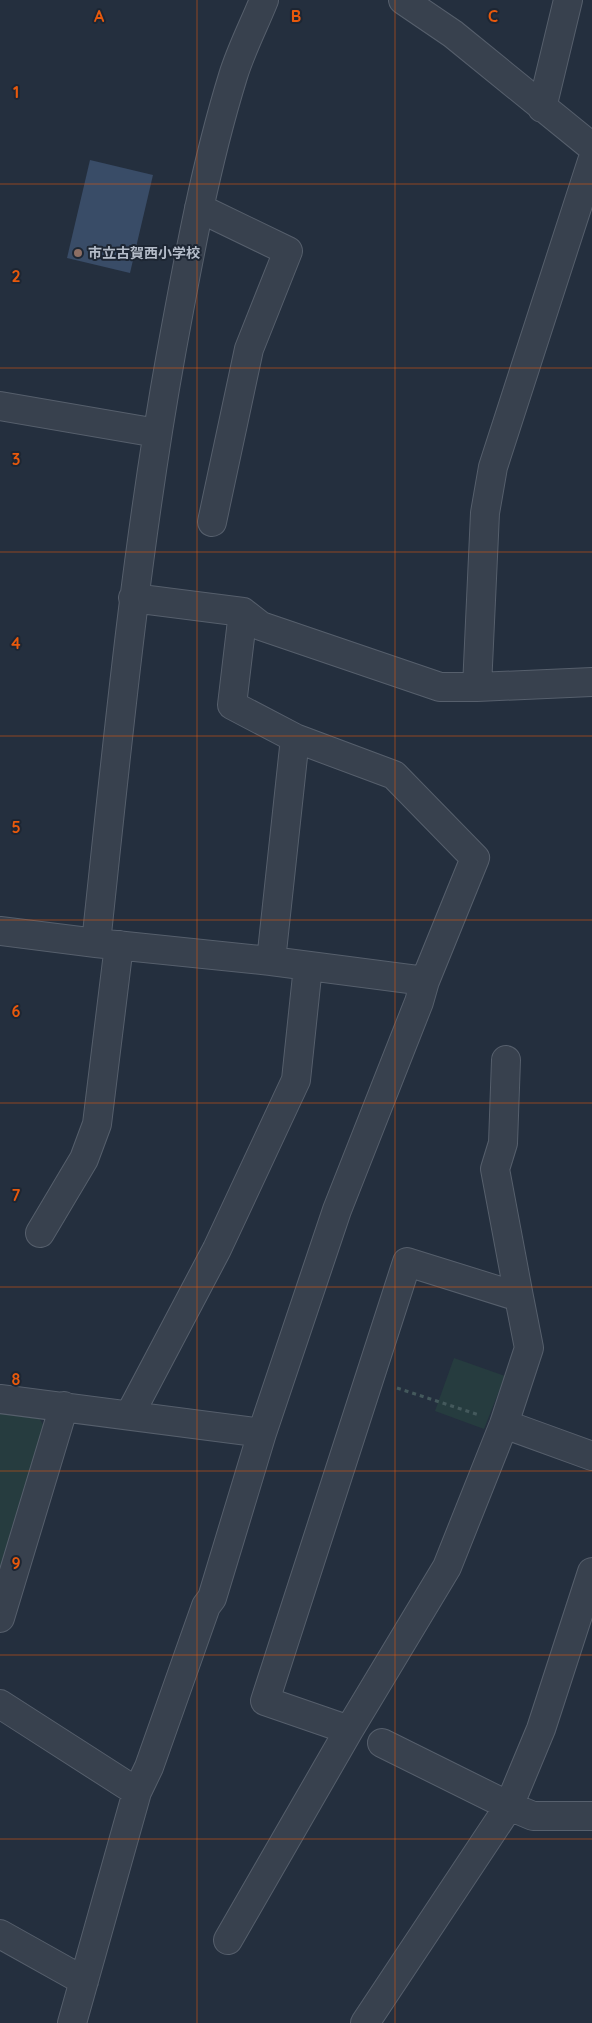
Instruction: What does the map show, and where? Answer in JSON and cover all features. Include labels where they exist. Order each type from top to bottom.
[{"type":"street","points":[[40,1233],[84,1159],[97,1124],[107,944],[133,598],[157,433],[190,246],[199,208],[234,74],[264,0]]},
{"type":"street","points":[[403,0],[453,34],[592,147]]},
{"type":"street","points":[[542,108],[568,0]]},
{"type":"street","points":[[476,688],[484,513],[493,467],[592,161]]},
{"type":"street","points":[[199,208],[288,251],[249,349],[212,522]]},
{"type":"street","points":[[0,406],[157,433]]},
{"type":"street","points":[[133,598],[243,612],[261,626],[440,687],[476,688],[592,682]]},
{"type":"street","points":[[72,2023],[137,1792],[149,1767],[206,1606],[212,1598],[262,1433],[337,1210],[419,1002],[425,981],[476,858],[394,775],[295,738],[232,705],[243,612]]},
{"type":"street","points":[[271,961],[295,738]]},
{"type":"street","points":[[0,931],[271,961],[425,981]]},
{"type":"street","points":[[130,1414],[217,1250],[296,1080],[308,966]]},
{"type":"street","points":[[228,1940],[349,1730],[447,1567],[504,1424],[529,1348],[496,1169],[503,1143],[506,1060]]},
{"type":"street","points":[[349,1730],[265,1701],[407,1262],[519,1297]]},
{"type":"street","points":[[0,1399],[130,1414],[262,1433]]},
{"type":"street","points":[[0,1618],[64,1406]]},
{"type":"street","points":[[504,1424],[592,1456]]},
{"type":"street","points":[[365,2023],[509,1806],[541,1729],[592,1572]]},
{"type":"street","points":[[0,1704],[137,1792]]},
{"type":"street","points":[[382,1743],[533,1816],[592,1816]]},
{"type":"street","points":[[0,1934],[84,1981]]},
{"type":"path","points":[[370,1379],[504,1424]]},
{"type":"green space","points":[[454,1358],[505,1376],[484,1429],[435,1411]]},
{"type":"green space","points":[[0,1411],[38,1416],[45,1428],[0,1573]]},
{"type":"water","points":[[90,160],[153,175],[130,273],[67,258]]},
{"type":"place","name":"市立古賀西小学校","points":[[78,253]]}]
